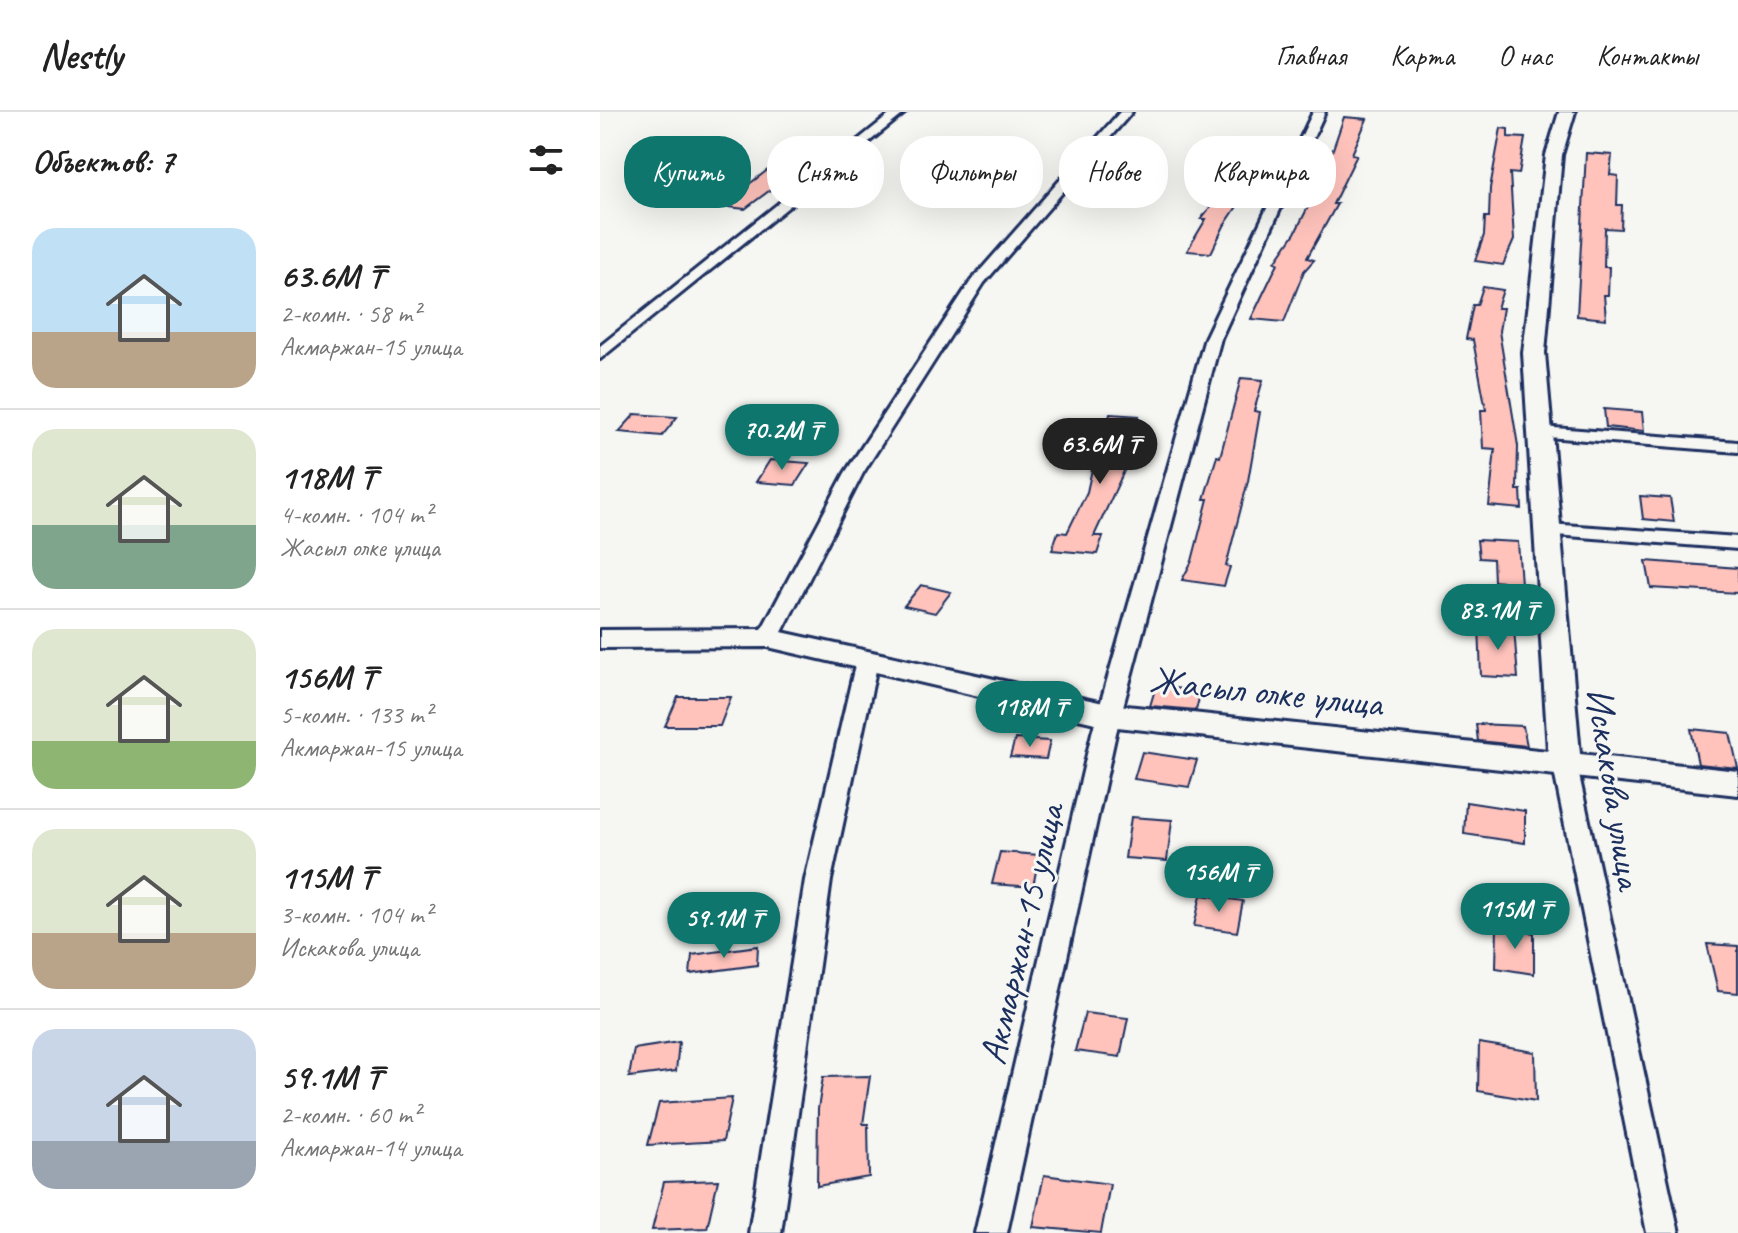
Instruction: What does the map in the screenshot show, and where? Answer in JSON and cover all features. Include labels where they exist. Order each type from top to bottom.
[{"type":"street","points":[[600,354],[900,112]]},
{"type":"street","points":[[768,638],[854,473],[978,281],[1126,112]]},
{"type":"street","name":"Акмаржан-15 улица","points":[[991,1233],[1108,715],[1213,338],[1319,112]]},
{"type":"street","name":"Искакова улица","points":[[1567,112],[1554,155],[1534,353],[1565,766],[1663,1233]]},
{"type":"street","points":[[1541,432],[1738,447]]},
{"type":"street","points":[[1549,530],[1738,543]]},
{"type":"street","name":"Жасыл олке улица","points":[[600,639],[768,638],[1108,715],[1736,787]]},
{"type":"street","points":[[765,1233],[818,880],[867,661]]},
{"type":"building","points":[[1344,117],[1367,119],[1352,154],[1357,155],[1336,198],[1336,140]]},
{"type":"building","points":[[1501,128],[1508,129],[1508,137],[1525,138],[1519,174],[1510,173],[1514,240],[1503,265],[1475,261],[1484,235],[1485,217],[1489,217],[1490,188]]},
{"type":"building","points":[[1586,153],[1612,155],[1610,175],[1618,176],[1617,205],[1622,205],[1621,229],[1605,228],[1604,267],[1609,267],[1608,295],[1604,295],[1606,319],[1577,316]]},
{"type":"building","points":[[767,171],[767,192],[751,204],[751,183]]},
{"type":"building","points":[[1210,208],[1236,208],[1211,253],[1187,251],[1206,219],[1201,219]]},
{"type":"building","points":[[1308,208],[1335,208],[1307,258],[1314,260],[1304,271],[1284,322],[1251,319],[1278,263],[1275,262]]},
{"type":"building","points":[[1483,287],[1503,290],[1497,308],[1503,308],[1499,331],[1518,446],[1517,490],[1521,490],[1522,509],[1489,506],[1495,449],[1483,448],[1481,410],[1486,410],[1473,340],[1466,339],[1473,305],[1477,305]]},
{"type":"building","points":[[1241,378],[1263,380],[1254,411],[1260,412],[1248,481],[1226,566],[1230,567],[1224,586],[1182,580],[1192,561],[1208,499],[1204,499],[1217,456],[1220,457]]},
{"type":"building","points":[[1604,409],[1642,412],[1644,431],[1606,427]]},
{"type":"building","points":[[635,414],[677,417],[662,436],[619,432]]},
{"type":"building","points":[[1110,414],[1139,416],[1125,469],[1094,536],[1103,536],[1097,554],[1052,550],[1058,532],[1067,533],[1087,492],[1098,442],[1103,443]]},
{"type":"building","points":[[770,460],[809,463],[795,485],[756,482]]},
{"type":"building","points":[[1640,496],[1670,498],[1674,522],[1643,519]]},
{"type":"building","points":[[1477,540],[1518,542],[1521,584],[1494,581],[1493,559],[1479,558]]},
{"type":"building","points":[[1646,561],[1738,568],[1738,593],[1651,588]]},
{"type":"building","points":[[921,585],[951,592],[935,613],[904,606]]},
{"type":"building","points":[[1479,626],[1514,629],[1518,678],[1481,676]]},
{"type":"building","points":[[1156,686],[1201,691],[1196,710],[1150,706]]},
{"type":"building","points":[[678,697],[731,697],[720,726],[665,726]]},
{"type":"building","points":[[1476,724],[1523,726],[1527,746],[1478,741]]},
{"type":"building","points":[[1691,729],[1730,733],[1738,768],[1698,764]]},
{"type":"building","points":[[1015,739],[1050,741],[1046,759],[1010,757]]},
{"type":"building","points":[[1142,752],[1197,760],[1189,787],[1134,779]]},
{"type":"building","points":[[1466,802],[1525,811],[1525,843],[1464,834]]},
{"type":"building","points":[[1131,817],[1172,820],[1167,861],[1125,858]]},
{"type":"building","points":[[1000,852],[1039,855],[1033,887],[992,884]]},
{"type":"building","points":[[1201,895],[1243,901],[1237,932],[1194,926]]},
{"type":"building","points":[[1497,927],[1534,933],[1534,974],[1496,968]]},
{"type":"building","points":[[1707,944],[1738,946],[1738,993],[1718,991]]},
{"type":"building","points":[[758,946],[757,965],[690,974],[692,955]]},
{"type":"building","points":[[1085,1013],[1128,1018],[1120,1057],[1075,1051]]},
{"type":"building","points":[[679,1042],[676,1071],[629,1077],[634,1049]]},
{"type":"building","points":[[1479,1043],[1535,1052],[1536,1101],[1478,1091]]},
{"type":"building","points":[[870,1076],[863,1124],[868,1124],[869,1177],[817,1186],[818,1109],[823,1077]]},
{"type":"building","points":[[732,1098],[723,1141],[648,1145],[659,1103]]},
{"type":"building","points":[[1044,1175],[1110,1184],[1101,1233],[1033,1227]]},
{"type":"building","points":[[718,1180],[707,1228],[652,1230],[664,1182]]}]
